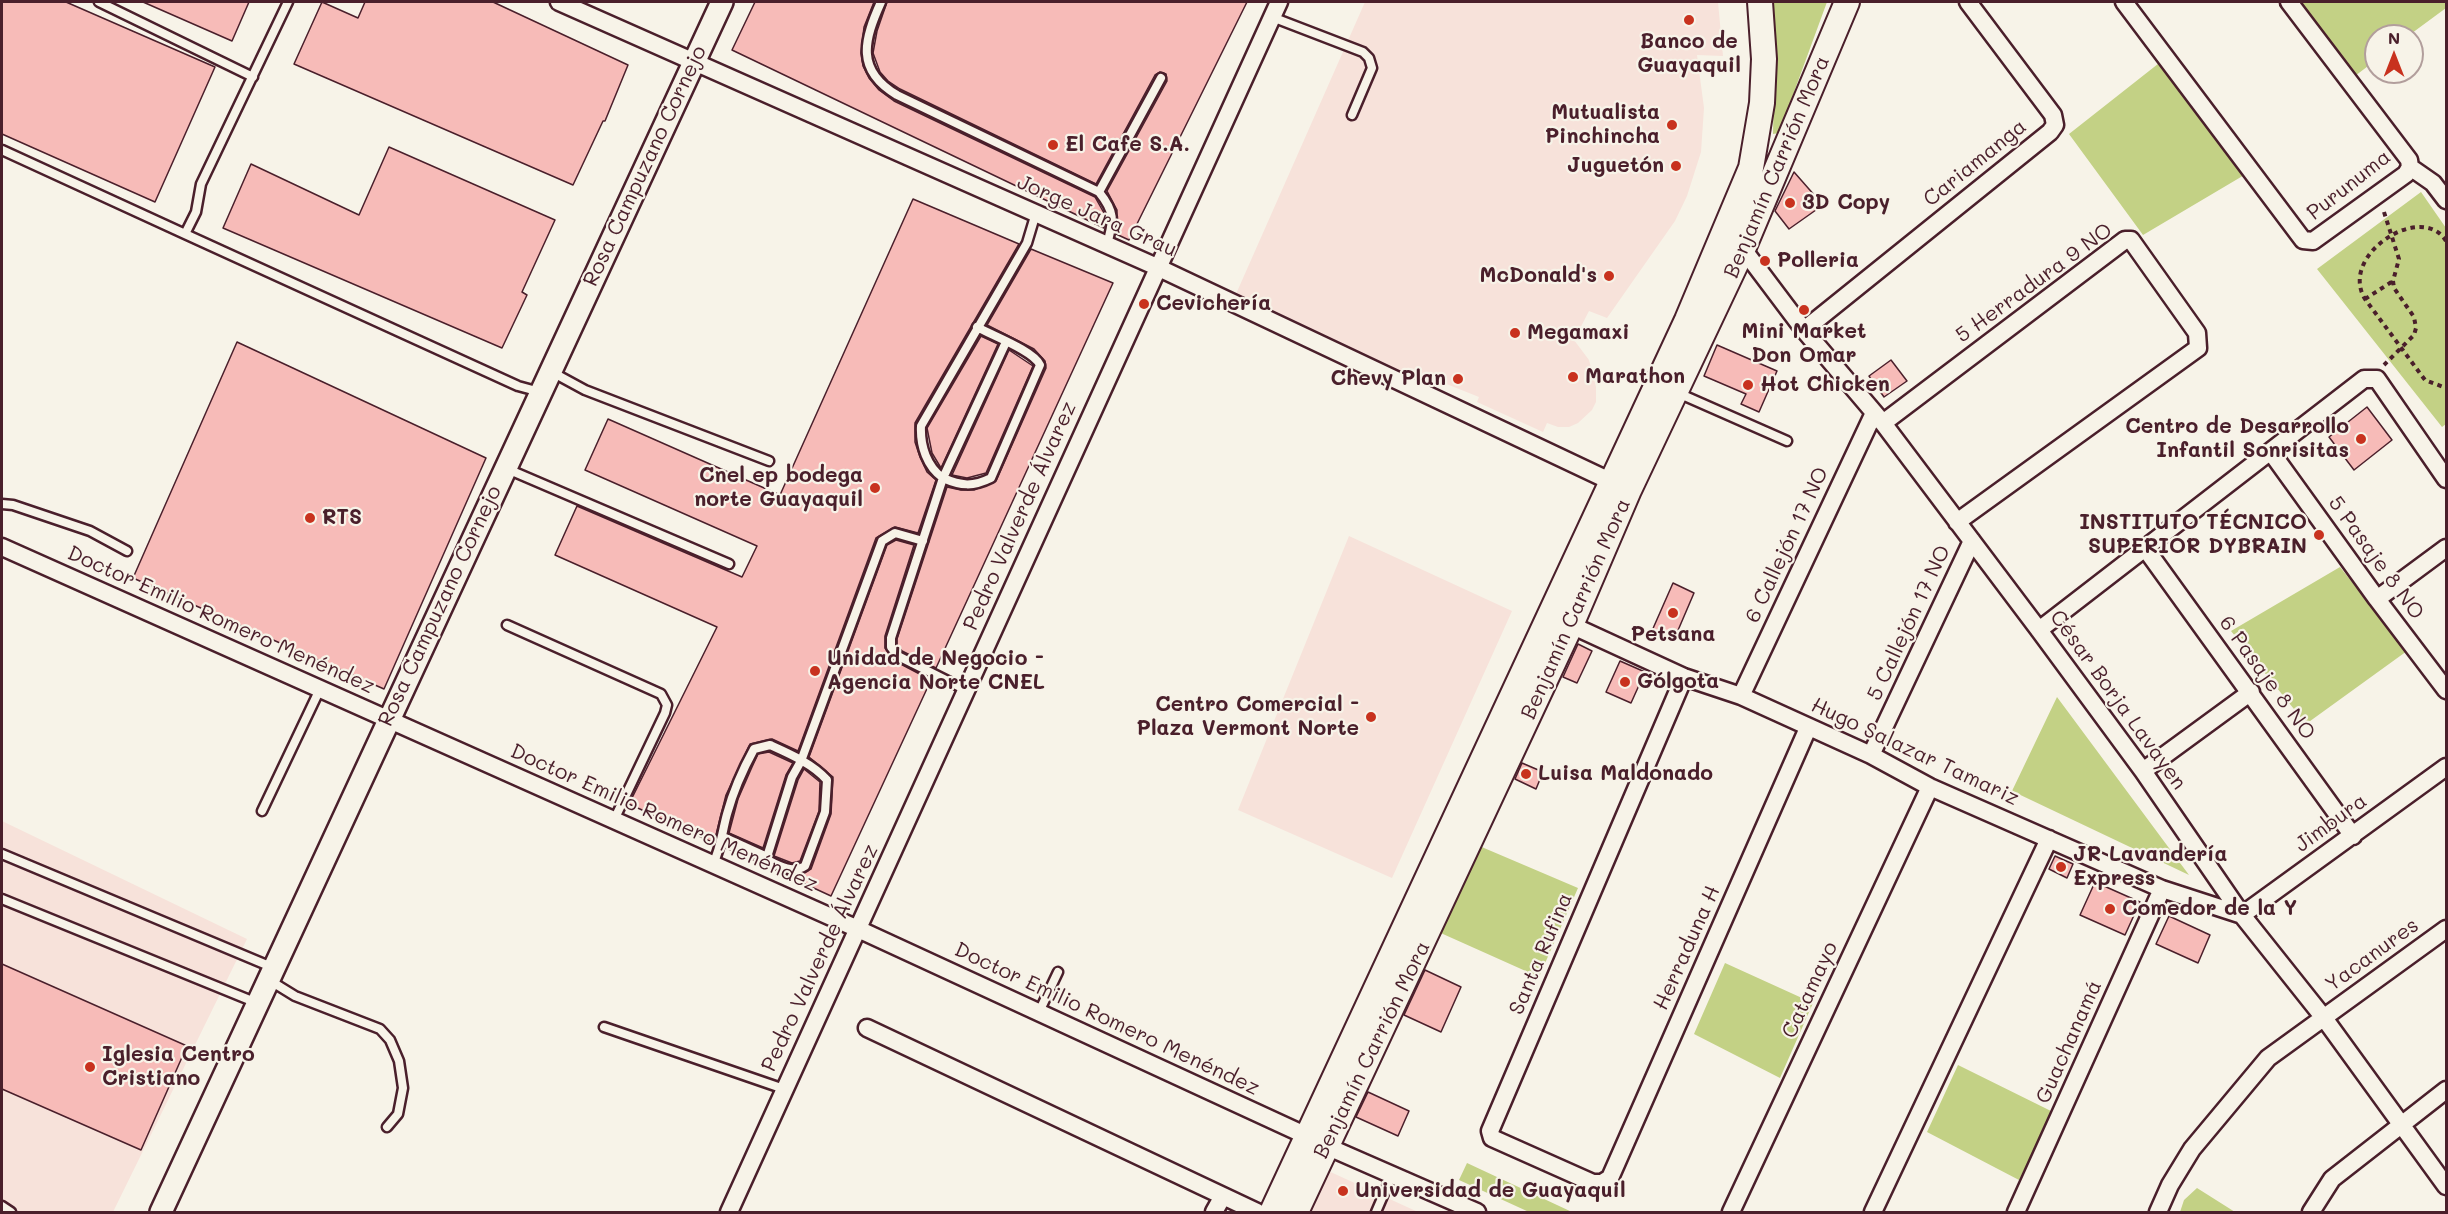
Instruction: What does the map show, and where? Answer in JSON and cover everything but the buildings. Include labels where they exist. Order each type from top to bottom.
[{"type":"main road","name":"Benjamín Carrión Mora","points":[[1296,1212],[1316,1141],[1687,320],[1751,168],[1762,103],[1764,59],[1760,2]]},
{"type":"main road","name":"Benjamín Carrión Mora","points":[[1272,1212],[1316,1141],[1401,992],[1571,625],[1629,490],[1743,249],[1847,2]]},
{"type":"street","name":"Jorge Jara Grau","points":[[559,2],[1107,244],[1612,482]]},
{"type":"street","name":"Rosa Campuzano Cornejo","points":[[161,1212],[722,2]]},
{"type":"street","name":"Cariamanga","points":[[1804,330],[2050,132],[2055,125],[2053,115],[1968,2]]},
{"type":"street","name":"Purunuma","points":[[2124,2],[2303,240],[2313,241],[2406,174],[2410,167],[2409,160],[2289,2]]},
{"type":"street","name":"Pedro Valverde Álvarez","points":[[729,1212],[1276,9]]},
{"type":"street","points":[[2410,167],[2433,183],[2446,200]]},
{"type":"street","name":"5 Herradura 9 NO","points":[[1878,418],[2125,240],[2131,240],[2197,333],[2198,348],[1957,522]]},
{"type":"street","name":"César Borja Lavayen","points":[[1743,249],[1804,330],[1878,418],[2039,630],[2143,771],[2242,915],[2324,1018],[2446,1186]]},
{"type":"street","points":[[2039,630],[2364,379],[2377,379],[2446,479]]},
{"type":"street","name":"6 Callejón 17 NO","points":[[1741,696],[1878,418]]},
{"type":"street","name":"5 Pasaje 8 NO","points":[[2271,452],[2446,690]]},
{"type":"street","name":"5 Callejón 17 NO","points":[[1871,755],[1972,541]]},
{"type":"street","name":"Doctor Emilio Romero Menéndez","points":[[2,547],[858,929],[1316,1141],[1477,1212]]},
{"type":"street","name":"6 Pasaje 8 NO","points":[[2145,548],[2251,692],[2352,836]]},
{"type":"street","points":[[2377,599],[2446,548]]},
{"type":"street","name":"Hugo Salazar Tamariz","points":[[1571,625],[1684,677],[1741,696],[1871,755],[1930,787],[2162,889],[2242,915]]},
{"type":"street","name":"Santa Rufina","points":[[1602,1183],[1593,1183],[1492,1138],[1490,1131],[1684,677]]},
{"type":"street","points":[[2143,771],[2251,692]]},
{"type":"street","name":"Herraduna H","points":[[1602,1183],[1610,1178],[1808,728]]},
{"type":"street","name":"Jimbura","points":[[2242,915],[2446,768]]},
{"type":"street","name":"Catamayo","points":[[1731,1212],[1930,787]]},
{"type":"street","points":[[1873,1212],[2049,839]]},
{"type":"street","name":"Guachanamá","points":[[2016,1212],[2162,889]]},
{"type":"street","name":"Yacanures","points":[[2324,1018],[2446,929]]},
{"type":"street","points":[[2158,1212],[2170,1185],[2192,1149],[2268,1058],[2324,1018]]},
{"type":"street","points":[[867,1028],[1257,1212]]},
{"type":"street","points":[[2311,1212],[2332,1179],[2446,1090]]},
{"type":"street","points":[[1214,1212],[1222,1196]]},
{"type":"lane","points":[[99,2],[253,77]]},
{"type":"lane","points":[[185,234],[196,212],[201,184],[288,2]]},
{"type":"lane","points":[[881,2],[870,26],[865,53],[871,70],[882,86],[1099,192],[1110,205],[1113,222],[1107,244]]},
{"type":"lane","points":[[1276,9],[1363,52],[1370,58],[1372,68],[1352,115]]},
{"type":"lane","points":[[1099,192],[1161,78]]},
{"type":"lane","points":[[2,150],[518,386],[540,392]]},
{"type":"lane","points":[[977,327],[1030,355],[1039,361],[1040,365],[990,477],[978,484],[964,485],[943,478],[933,471],[920,436],[921,426],[977,327],[1027,243],[1036,213]]},
{"type":"lane","points":[[966,690],[898,656],[891,647],[891,638],[943,478],[1006,342]]},
{"type":"lane","points":[[550,370],[585,390],[769,461]]},
{"type":"lane","points":[[1675,392],[1787,441]]},
{"type":"lane","points":[[504,468],[729,564]]},
{"type":"lane","points":[[2,504],[13,505],[90,531],[127,551]]},
{"type":"lane","points":[[767,857],[792,777],[801,761],[882,541],[895,533],[923,541]]},
{"type":"lane","points":[[507,625],[661,694],[667,705],[665,713],[614,820]]},
{"type":"lane","points":[[262,811],[320,689]]},
{"type":"lane","points":[[713,864],[721,848],[727,814],[754,749],[770,745],[817,768],[827,780],[825,812],[817,839],[809,861],[800,870],[784,868],[769,861],[767,857],[723,837]]},
{"type":"lane","points":[[2,854],[271,974],[295,996],[380,1029],[390,1040],[399,1061],[403,1088],[398,1114],[387,1127]]},
{"type":"lane","points":[[2,900],[258,1003]]},
{"type":"lane","points":[[1039,1012],[1058,972]]},
{"type":"lane","points":[[604,1027],[784,1089]]},
{"type":"lane","points":[[1376,1212],[1392,1175]]},
{"type":"lane","points":[[2,1206],[11,1212]]},
{"type":"path","points":[[2383,209],[2399,259],[2393,281],[2394,288],[2414,317],[2416,328],[2414,335],[2401,349]]},
{"type":"path","points":[[2446,241],[2441,232],[2427,226],[2412,226],[2374,248],[2362,263],[2360,282],[2361,292],[2365,299],[2425,380],[2446,388]]},
{"type":"path","points":[[2365,299],[2393,281]]},
{"type":"shaded area","points":[[1365,2],[1718,2],[1723,56],[1697,55],[1704,108],[1701,152],[1687,196],[1675,221],[1607,318],[1589,311],[1574,340],[1589,360],[1596,387],[1596,402],[1592,410],[1578,423],[1569,427],[1558,427],[1547,423],[1543,432],[1477,402],[1479,397],[1419,373],[1415,380],[1236,294]]},
{"type":"shaded area","points":[[1349,536],[1512,611],[1392,878],[1238,810]]},
{"type":"shaded area","points":[[2,821],[247,939],[113,1212],[2,1212]]},
{"type":"shaded area","name":"Universidad de Guayaquil","points":[[1324,1169],[1418,1212],[1305,1212]]},
{"type":"green space","points":[[1771,2],[1827,2],[1779,133],[1773,134],[1775,44]]},
{"type":"green space","points":[[2293,2],[2446,2],[2446,8],[2424,24],[2364,24],[2364,69],[2351,79]]},
{"type":"green space","points":[[2163,60],[2246,174],[2143,235],[2069,134]]},
{"type":"green space","points":[[2421,192],[2446,228],[2446,424],[2442,427],[2317,269]]},
{"type":"green space","points":[[2340,567],[2407,651],[2306,724],[2231,631]]},
{"type":"green space","points":[[2057,697],[2189,875],[2012,791]]},
{"type":"green space","points":[[1477,845],[1578,888],[1539,977],[1434,930]]},
{"type":"green space","points":[[1725,963],[1813,1003],[1780,1078],[1694,1034]]},
{"type":"green space","points":[[1958,1065],[2053,1112],[2019,1180],[1927,1132]]},
{"type":"green space","points":[[1467,1163],[1572,1212],[1529,1212],[1459,1180]]},
{"type":"green space","points":[[2197,1188],[2235,1212],[2180,1212],[2184,1200]]},
{"type":"place","name":"Banco de Guayaquil","points":[[1689,20]]},
{"type":"place","name":"Mutualista Pinchincha","points":[[1672,125]]},
{"type":"place","name":"El Cafe S.A.","points":[[1053,145]]},
{"type":"place","name":"Juguetón","points":[[1676,166]]},
{"type":"place","name":"3D Copy","points":[[1790,203]]},
{"type":"place","name":"Polleria","points":[[1765,261]]},
{"type":"place","name":"McDonald's","points":[[1609,276]]},
{"type":"place","name":"Cevichería","points":[[1144,304]]},
{"type":"place","name":"Mini Market Don Omar","points":[[1804,310]]},
{"type":"place","name":"Megamaxi","points":[[1515,333]]},
{"type":"place","name":"Marathon","points":[[1573,377]]},
{"type":"place","name":"Chevy Plan","points":[[1458,379]]},
{"type":"place","name":"Hot Chicken","points":[[1748,385]]},
{"type":"place","name":"Centro de Desarrollo Infantil Sonrisitas","points":[[2361,439]]},
{"type":"place","name":"Cnel ep bodega norte Guayaquil","points":[[875,488]]},
{"type":"place","name":"RTS","points":[[310,518]]},
{"type":"place","name":"INSTITUTO TÉCNICO SUPERIOR DYBRAIN","points":[[2319,535]]},
{"type":"place","name":"Petsana","points":[[1673,613]]},
{"type":"place","name":"Unidad de Negocio - Agencia Norte CNEL","points":[[815,671]]},
{"type":"place","name":"Gólgota","points":[[1625,682]]},
{"type":"place","name":"Centro Comercial - Plaza Vermont Norte","points":[[1371,717]]},
{"type":"place","name":"Luisa Maldonado","points":[[1526,774]]},
{"type":"place","name":"JR Lavandería Express","points":[[2061,867]]},
{"type":"place","name":"Comedor de la Y","points":[[2110,909]]},
{"type":"place","name":"Iglesia Centro Cristiano","points":[[90,1067]]},
{"type":"place","name":"Universidad de Guayaquil","points":[[1343,1191]]}]
